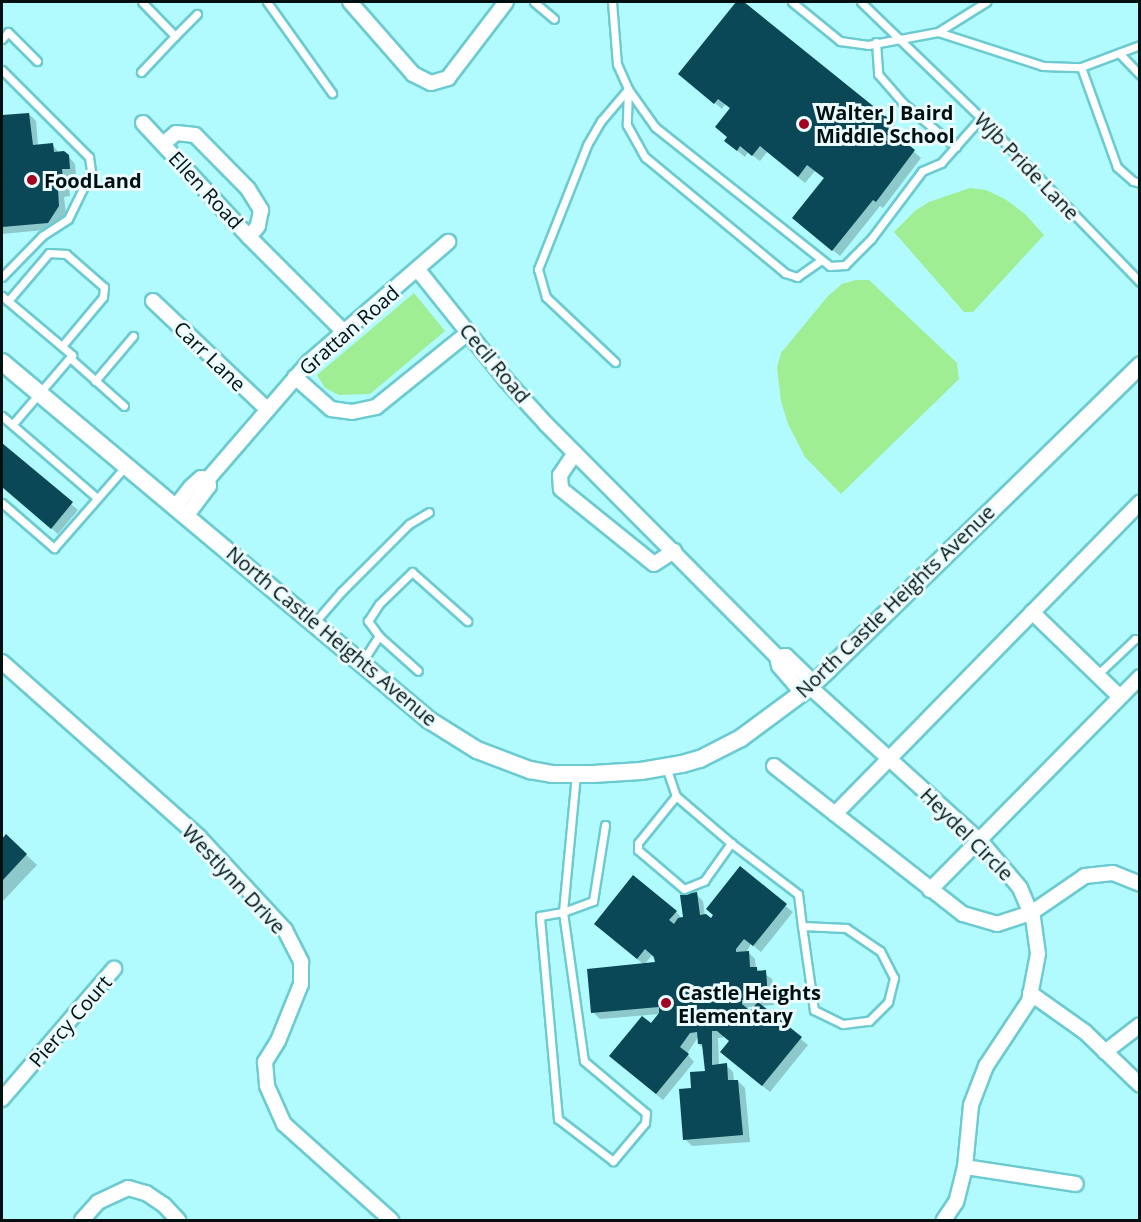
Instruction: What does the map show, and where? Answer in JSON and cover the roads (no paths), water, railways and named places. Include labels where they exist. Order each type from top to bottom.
[{"type":"street","points":[[350,2],[413,74],[431,82],[448,78],[506,2]]},
{"type":"street","name":"Ellen Road","points":[[143,123],[249,237],[344,332]]},
{"type":"street","name":"Ellen Road","points":[[163,144],[176,133],[195,135],[248,189],[261,210],[258,226],[249,237]]},
{"type":"street","name":"Grattan Road","points":[[181,510],[196,482],[201,478],[208,479],[295,377],[448,242]]},
{"type":"street","name":"Cecil Road","points":[[418,270],[506,380],[777,657],[779,666],[808,687]]},
{"type":"street","name":"Carr Lane","points":[[153,302],[268,410]]},
{"type":"street","points":[[295,377],[331,409],[352,412],[376,407],[469,332]]},
{"type":"street","name":"North Castle Heights Avenue","points":[[2,362],[429,720],[477,750],[530,770],[576,774],[666,767],[700,759],[731,744],[808,687],[1140,365]]},
{"type":"street","points":[[575,453],[560,475],[561,489],[654,564],[674,551]]},
{"type":"street","points":[[835,814],[1140,503]]},
{"type":"street","points":[[1032,612],[1120,697]]},
{"type":"street","name":"Westlynn Drive","points":[[2,662],[199,837],[285,930],[301,962],[301,984],[278,1041],[265,1062],[267,1086],[285,1124],[391,1221]]},
{"type":"street","points":[[930,890],[1140,677]]},
{"type":"street","name":"Heydel Circle","points":[[808,687],[979,841],[1020,888],[1031,913],[1038,954],[1029,1001],[986,1066],[971,1105],[965,1167],[956,1202],[944,1221]]},
{"type":"street","points":[[774,766],[963,914],[997,924],[1031,913],[1085,876],[1113,873],[1140,884]]},
{"type":"street","name":"Piercy Court","points":[[2,1099],[114,969]]},
{"type":"street","points":[[1030,993],[1085,1032],[1140,1085]]},
{"type":"street","points":[[1106,1052],[1140,1025]]},
{"type":"street","points":[[965,1167],[1076,1184]]},
{"type":"street","points":[[82,1221],[99,1202],[128,1188],[146,1193],[164,1205],[178,1221]]},
{"type":"lane","points":[[142,2],[175,36]]},
{"type":"lane","points":[[267,2],[332,93]]},
{"type":"lane","points":[[534,2],[554,20]]},
{"type":"lane","points":[[612,2],[617,64],[628,89],[655,127],[830,266],[845,265],[871,240],[922,171],[941,163],[981,118]]},
{"type":"lane","points":[[792,2],[840,40],[868,45],[900,37],[938,32],[1043,66],[1081,67],[1140,45]]},
{"type":"lane","name":"Wjb Pride Lane","points":[[861,2],[900,37],[981,118],[1140,282]]},
{"type":"lane","points":[[938,32],[982,2]]},
{"type":"lane","points":[[141,72],[197,14]]},
{"type":"lane","points":[[2,39],[8,32],[37,60]]},
{"type":"lane","points":[[876,42],[878,74],[903,103],[956,147]]},
{"type":"lane","points":[[1119,53],[1140,75]]},
{"type":"lane","points":[[1081,67],[1117,167],[1133,182],[1140,183]]},
{"type":"lane","points":[[2,70],[89,157],[91,172],[68,219],[42,236],[2,277]]},
{"type":"lane","points":[[628,89],[627,125],[645,158],[785,273],[797,277],[821,260]]},
{"type":"lane","points":[[615,362],[546,297],[538,269],[587,145],[601,121],[628,89]]},
{"type":"lane","points":[[8,301],[49,253],[66,254],[104,287],[103,297],[62,346]]},
{"type":"lane","points":[[2,296],[72,355],[12,425]]},
{"type":"lane","points":[[95,381],[133,336]]},
{"type":"lane","points":[[69,358],[124,406]]},
{"type":"lane","points":[[2,416],[97,498]]},
{"type":"lane","points":[[2,503],[54,548],[126,465]]},
{"type":"lane","points":[[314,624],[340,592],[409,524],[429,512]]},
{"type":"lane","points":[[418,671],[379,636],[368,621],[379,604],[412,572],[467,621]]},
{"type":"lane","points":[[360,664],[379,636]]},
{"type":"lane","points":[[1097,675],[1135,639],[1140,639]]},
{"type":"lane","points":[[666,767],[676,796],[731,843],[798,894],[802,926],[814,1010],[843,1024],[869,1021],[888,1002],[894,978],[880,951],[846,928],[802,926]]},
{"type":"lane","points":[[576,774],[563,912],[584,1061],[646,1113],[645,1123],[614,1161],[558,1119],[540,916],[563,912],[593,901],[605,825]]},
{"type":"lane","points":[[676,796],[638,843],[638,850],[684,889],[704,881],[731,843]]},
{"type":"place","name":"Walter J Baird Middle School","points":[[804,124]]},
{"type":"place","name":"FoodLand","points":[[32,180]]},
{"type":"place","name":"Castle Heights Elementary","points":[[666,1003]]}]
